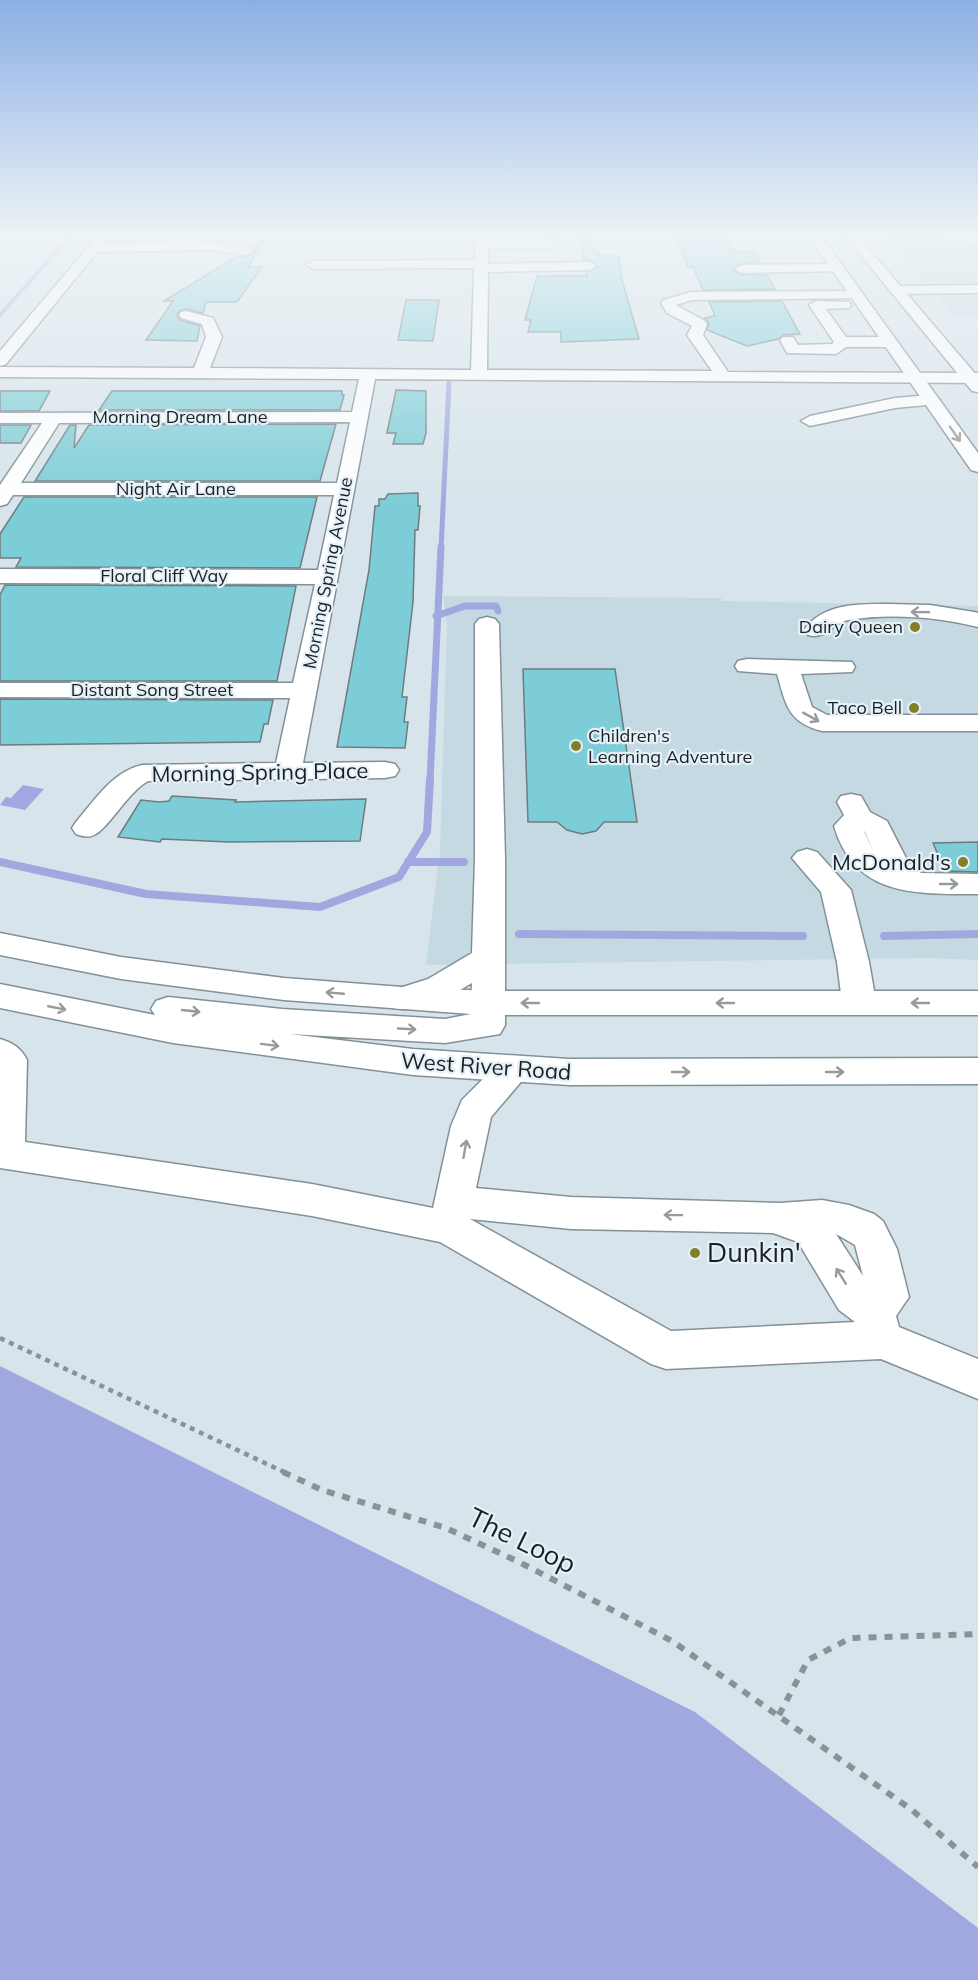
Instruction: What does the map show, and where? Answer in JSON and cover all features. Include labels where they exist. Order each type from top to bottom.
[{"type":"street","points":[[0,361],[30,324]]},
{"type":"street","points":[[200,374],[214,338],[209,324]]},
{"type":"street","points":[[479,375],[480,324]]},
{"type":"street","points":[[700,324],[695,335],[709,352],[723,376]]},
{"type":"street","points":[[827,324],[839,346],[849,377]]},
{"type":"street","points":[[877,324],[978,466]]},
{"type":"street","points":[[925,324],[975,381]]},
{"type":"street","points":[[788,340],[793,350],[890,342]]},
{"type":"street","points":[[0,372],[916,377],[975,381]]},
{"type":"street","name":"Morning Spring Avenue","points":[[288,771],[368,375]]},
{"type":"street","points":[[810,421],[895,403],[931,400]]},
{"type":"street","name":"Morning Dream Lane","points":[[0,418],[359,417]]},
{"type":"street","points":[[4,494],[54,418]]},
{"type":"street","name":"Night Air Lane","points":[[4,494],[345,489]]},
{"type":"street","name":"Floral Cliff Way","points":[[0,576],[327,577]]},
{"type":"street","points":[[816,630],[836,615],[859,612],[944,612],[978,620]]},
{"type":"street","points":[[92,1015],[149,1007],[282,1021],[445,1031],[488,1025],[490,859],[487,624]]},
{"type":"street","points":[[747,666],[843,667]]},
{"type":"street","points":[[787,667],[801,711],[822,723],[978,723]]},
{"type":"street","name":"Distant Song Street","points":[[0,690],[304,691]]},
{"type":"street","name":"Morning Spring Place","points":[[86,828],[125,783],[142,773],[385,770]]},
{"type":"street","points":[[855,810],[848,826],[859,855],[874,867],[914,882],[978,884]]},
{"type":"street","points":[[807,858],[836,890],[853,962],[859,1002]]},
{"type":"street","points":[[0,944],[122,968],[284,989],[402,999],[488,1003],[978,1003]]},
{"type":"street","points":[[402,999],[440,987],[488,958]]},
{"type":"street","name":"West River Road","points":[[0,996],[92,1015],[249,1042],[413,1062],[569,1072],[978,1071]]},
{"type":"street","points":[[0,1052],[10,1060],[3,1154],[312,1200],[452,1215],[571,1213],[773,1217],[830,1215],[857,1224],[874,1240],[888,1297],[878,1326]]},
{"type":"street","points":[[452,1215],[469,1126],[476,1110],[514,1069]]},
{"type":"street","points":[[452,1215],[666,1350],[878,1326],[978,1379]]},
{"type":"path","name":"The Loop","points":[[0,1338],[322,1490],[446,1528],[519,1562],[672,1641],[912,1810],[978,1867]]},
{"type":"path","points":[[779,1715],[808,1660],[851,1638],[978,1634]]},
{"type":"shaded area","points":[[443,596],[721,598],[722,601],[978,606],[978,960],[928,958],[426,965],[440,850],[447,624]]},
{"type":"water","points":[[23,785],[44,789],[25,810],[0,805],[6,797],[11,798]]},
{"type":"water","points":[[0,1366],[695,1712],[978,1928],[978,1980],[0,1980]]},
{"type":"building","points":[[157,324],[200,326],[197,341],[146,340]]},
{"type":"building","points":[[401,324],[435,324],[433,341],[398,340]]},
{"type":"building","points":[[530,324],[635,324],[639,339],[561,342],[561,332],[528,332]]},
{"type":"building","points":[[709,324],[795,324],[800,334],[783,335],[778,339],[747,346],[707,330]]},
{"type":"building","points":[[396,390],[426,391],[426,433],[423,444],[393,444],[396,433],[387,433]]},
{"type":"building","points":[[0,391],[50,391],[39,411],[0,411]]},
{"type":"building","points":[[112,391],[342,391],[344,395],[340,410],[99,410]]},
{"type":"building","points":[[336,424],[320,481],[35,481],[70,425],[76,425],[74,448],[89,425]]},
{"type":"building","points":[[0,425],[31,425],[21,443],[0,443]]},
{"type":"building","points":[[418,493],[418,506],[420,506],[418,530],[415,530],[413,602],[402,697],[407,697],[404,722],[408,722],[405,748],[337,747],[369,570],[375,506],[379,506],[379,499],[385,499],[388,494]]},
{"type":"building","points":[[24,497],[317,497],[300,568],[16,567],[21,558],[0,558],[0,534]]},
{"type":"building","points":[[5,585],[296,586],[277,681],[0,681],[0,595]]},
{"type":"building","name":"Children's Learning Adventure","points":[[523,669],[615,669],[637,822],[604,822],[596,831],[582,834],[567,830],[557,822],[528,822]]},
{"type":"building","points":[[0,699],[273,700],[268,724],[264,724],[260,742],[0,745]]},
{"type":"building","points":[[172,796],[236,800],[235,802],[366,799],[360,841],[229,842],[162,839],[160,842],[118,837],[141,800],[169,801]]},
{"type":"building","name":"McDonald's","points":[[978,842],[978,872],[945,871],[933,843]]},
{"type":"waterway","points":[[441,549],[449,383]]},
{"type":"waterway","points":[[438,615],[441,547]]},
{"type":"waterway","points":[[438,615],[465,606],[496,606],[498,611]]},
{"type":"waterway","points":[[430,781],[438,615]]},
{"type":"waterway","points":[[408,862],[427,832],[430,779]]},
{"type":"waterway","points":[[0,862],[146,894],[320,907],[399,877],[408,862]]},
{"type":"waterway","points":[[408,862],[464,862]]},
{"type":"waterway","points":[[519,934],[803,936]]},
{"type":"waterway","points":[[884,936],[978,934]]},
{"type":"place","name":"Dairy Queen","points":[[915,627]]},
{"type":"place","name":"Taco Bell","points":[[914,708]]},
{"type":"place","name":"Children's Learning Adventure","points":[[576,746]]},
{"type":"place","name":"McDonald's","points":[[963,862]]},
{"type":"place","name":"Dunkin'","points":[[695,1253]]}]
